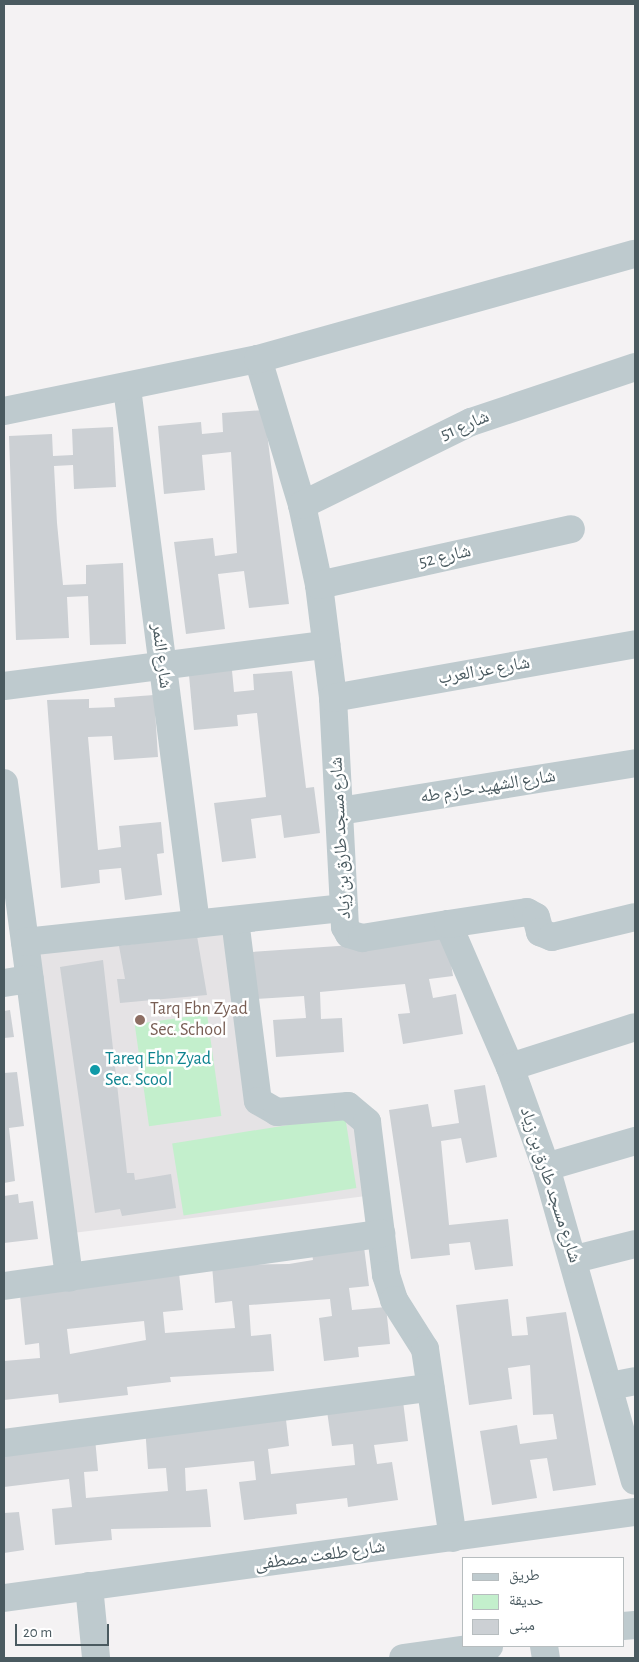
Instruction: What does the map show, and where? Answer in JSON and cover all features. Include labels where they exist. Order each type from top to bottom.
[{"type":"street","points":[[4,410],[127,388],[258,359],[635,254]]},
{"type":"street","name":"شارع مسجد طارق بن زياد","points":[[258,359],[302,505],[319,585],[333,698],[345,927],[355,938],[448,924],[510,1068],[546,1167],[575,1259],[623,1384],[635,1480]]},
{"type":"street","name":"شارع 51","points":[[302,505],[471,422],[635,367]]},
{"type":"street","name":"شارع النمر","points":[[127,388],[196,924]]},
{"type":"street","name":"شارع 52","points":[[319,585],[571,529]]},
{"type":"street","name":"شارع عز العرب","points":[[333,698],[635,644]]},
{"type":"street","points":[[4,686],[326,645]]},
{"type":"street","name":"شارع الشهيد حازم طه","points":[[340,811],[635,763]]},
{"type":"street","points":[[4,784],[25,942],[17,981],[69,1278]]},
{"type":"street","points":[[25,942],[344,908]]},
{"type":"street","points":[[448,924],[527,912],[536,917],[540,932],[552,937],[635,917]]},
{"type":"street","points":[[235,920],[258,1101],[270,1111],[348,1106],[362,1114],[389,1288],[424,1349],[453,1538]]},
{"type":"street","points":[[510,1068],[635,1027]]},
{"type":"street","points":[[546,1167],[635,1141]]},
{"type":"street","points":[[4,1286],[381,1234]]},
{"type":"street","points":[[575,1259],[635,1244]]},
{"type":"street","points":[[4,1443],[430,1388]]},
{"type":"street","name":"شارع طلعت مصطفى","points":[[4,1598],[635,1512]]},
{"type":"street","points":[[89,1586],[96,1658]]},
{"type":"street","points":[[403,1658],[481,1647]]},
{"type":"shaded area","name":"Tarq Ebn Zyad Sec. School","points":[[232,922],[253,1096],[349,1110],[374,1195],[65,1234],[26,944]]},
{"type":"green space","points":[[207,1014],[221,1116],[149,1126],[135,1024]]},
{"type":"green space","points":[[345,1116],[356,1188],[184,1215],[172,1143]]},
{"type":"building","points":[[264,410],[289,604],[249,608],[244,571],[218,574],[225,629],[186,634],[174,542],[213,538],[215,556],[237,553],[231,452],[202,455],[205,490],[164,494],[158,426],[201,422],[202,434],[223,432],[222,413]]},
{"type":"building","points":[[113,427],[116,487],[74,489],[73,465],[54,466],[57,523],[63,585],[86,584],[86,565],[123,563],[126,644],[90,645],[88,596],[67,597],[69,638],[16,640],[9,436],[52,434],[53,456],[73,455],[72,429]]},
{"type":"building","points":[[231,660],[234,692],[254,690],[253,674],[292,671],[306,788],[314,787],[320,833],[284,838],[281,815],[251,819],[256,858],[222,862],[214,803],[266,797],[257,713],[237,715],[238,726],[194,730],[188,664]]},
{"type":"building","points":[[154,695],[158,757],[114,760],[112,736],[88,737],[98,850],[121,847],[119,826],[161,822],[164,853],[157,854],[162,895],[125,900],[121,868],[99,870],[100,883],[61,888],[47,700],[89,699],[89,708],[115,707],[114,698]]},
{"type":"building","points":[[446,932],[453,976],[429,979],[433,998],[456,994],[463,1034],[403,1044],[398,1014],[410,1013],[405,984],[320,992],[321,1019],[342,1018],[344,1052],[276,1057],[273,1020],[306,1018],[304,996],[256,999],[252,952],[353,945]]},
{"type":"building","name":"Tareq Ebn Zyad Sec. Scool","points":[[197,936],[207,995],[120,1003],[117,979],[125,979],[119,946]]},
{"type":"building","name":"Tareq Ebn Zyad Sec. Scool","points":[[103,960],[127,1173],[134,1173],[135,1180],[171,1174],[176,1208],[122,1216],[120,1209],[95,1213],[60,967]]},
{"type":"building","points":[[10,1010],[14,1037],[4,1038],[4,1011]]},
{"type":"building","points":[[17,1072],[24,1126],[9,1128],[15,1181],[4,1183],[4,1073]]},
{"type":"building","points":[[485,1085],[497,1157],[466,1163],[461,1138],[441,1141],[449,1225],[508,1219],[513,1266],[475,1270],[470,1242],[449,1244],[450,1255],[411,1259],[389,1110],[428,1104],[432,1127],[459,1123],[454,1090]]},
{"type":"building","points":[[18,1194],[19,1203],[33,1201],[38,1239],[4,1243],[4,1196]]},
{"type":"building","points":[[364,1247],[369,1286],[349,1288],[352,1310],[386,1307],[390,1344],[358,1347],[359,1357],[324,1361],[319,1318],[332,1316],[330,1299],[249,1305],[251,1336],[271,1334],[274,1371],[170,1377],[171,1382],[127,1387],[128,1395],[59,1403],[58,1394],[4,1400],[4,1361],[40,1358],[39,1343],[25,1345],[20,1295],[179,1273],[183,1310],[163,1312],[165,1333],[235,1328],[232,1301],[215,1303],[212,1265],[289,1264],[313,1260],[312,1253]],"holes":[[[144,1321],[146,1340],[70,1354],[67,1329]]]},
{"type":"building","points":[[508,1299],[512,1336],[528,1335],[526,1317],[566,1312],[596,1485],[553,1491],[547,1458],[530,1460],[537,1498],[492,1505],[480,1431],[517,1425],[520,1444],[557,1439],[553,1414],[533,1415],[530,1365],[508,1368],[512,1399],[469,1405],[456,1305]]},
{"type":"building","points":[[403,1401],[408,1441],[374,1445],[377,1464],[392,1462],[398,1500],[348,1507],[347,1498],[296,1504],[297,1514],[244,1520],[239,1482],[256,1480],[254,1461],[185,1468],[186,1491],[207,1489],[211,1527],[111,1529],[112,1540],[55,1545],[52,1509],[72,1507],[69,1479],[4,1487],[4,1453],[95,1438],[98,1471],[84,1472],[86,1498],[168,1491],[166,1468],[148,1469],[145,1426],[285,1411],[289,1446],[268,1449],[271,1474],[355,1465],[353,1444],[332,1446],[326,1404]]},
{"type":"building","points":[[19,1512],[24,1550],[4,1553],[4,1513]]},
{"type":"place","name":"Tarq Ebn Zyad Sec. School","points":[[140,1020]]},
{"type":"place","name":"Tareq Ebn Zyad Sec. Scool","points":[[95,1070]]}]
